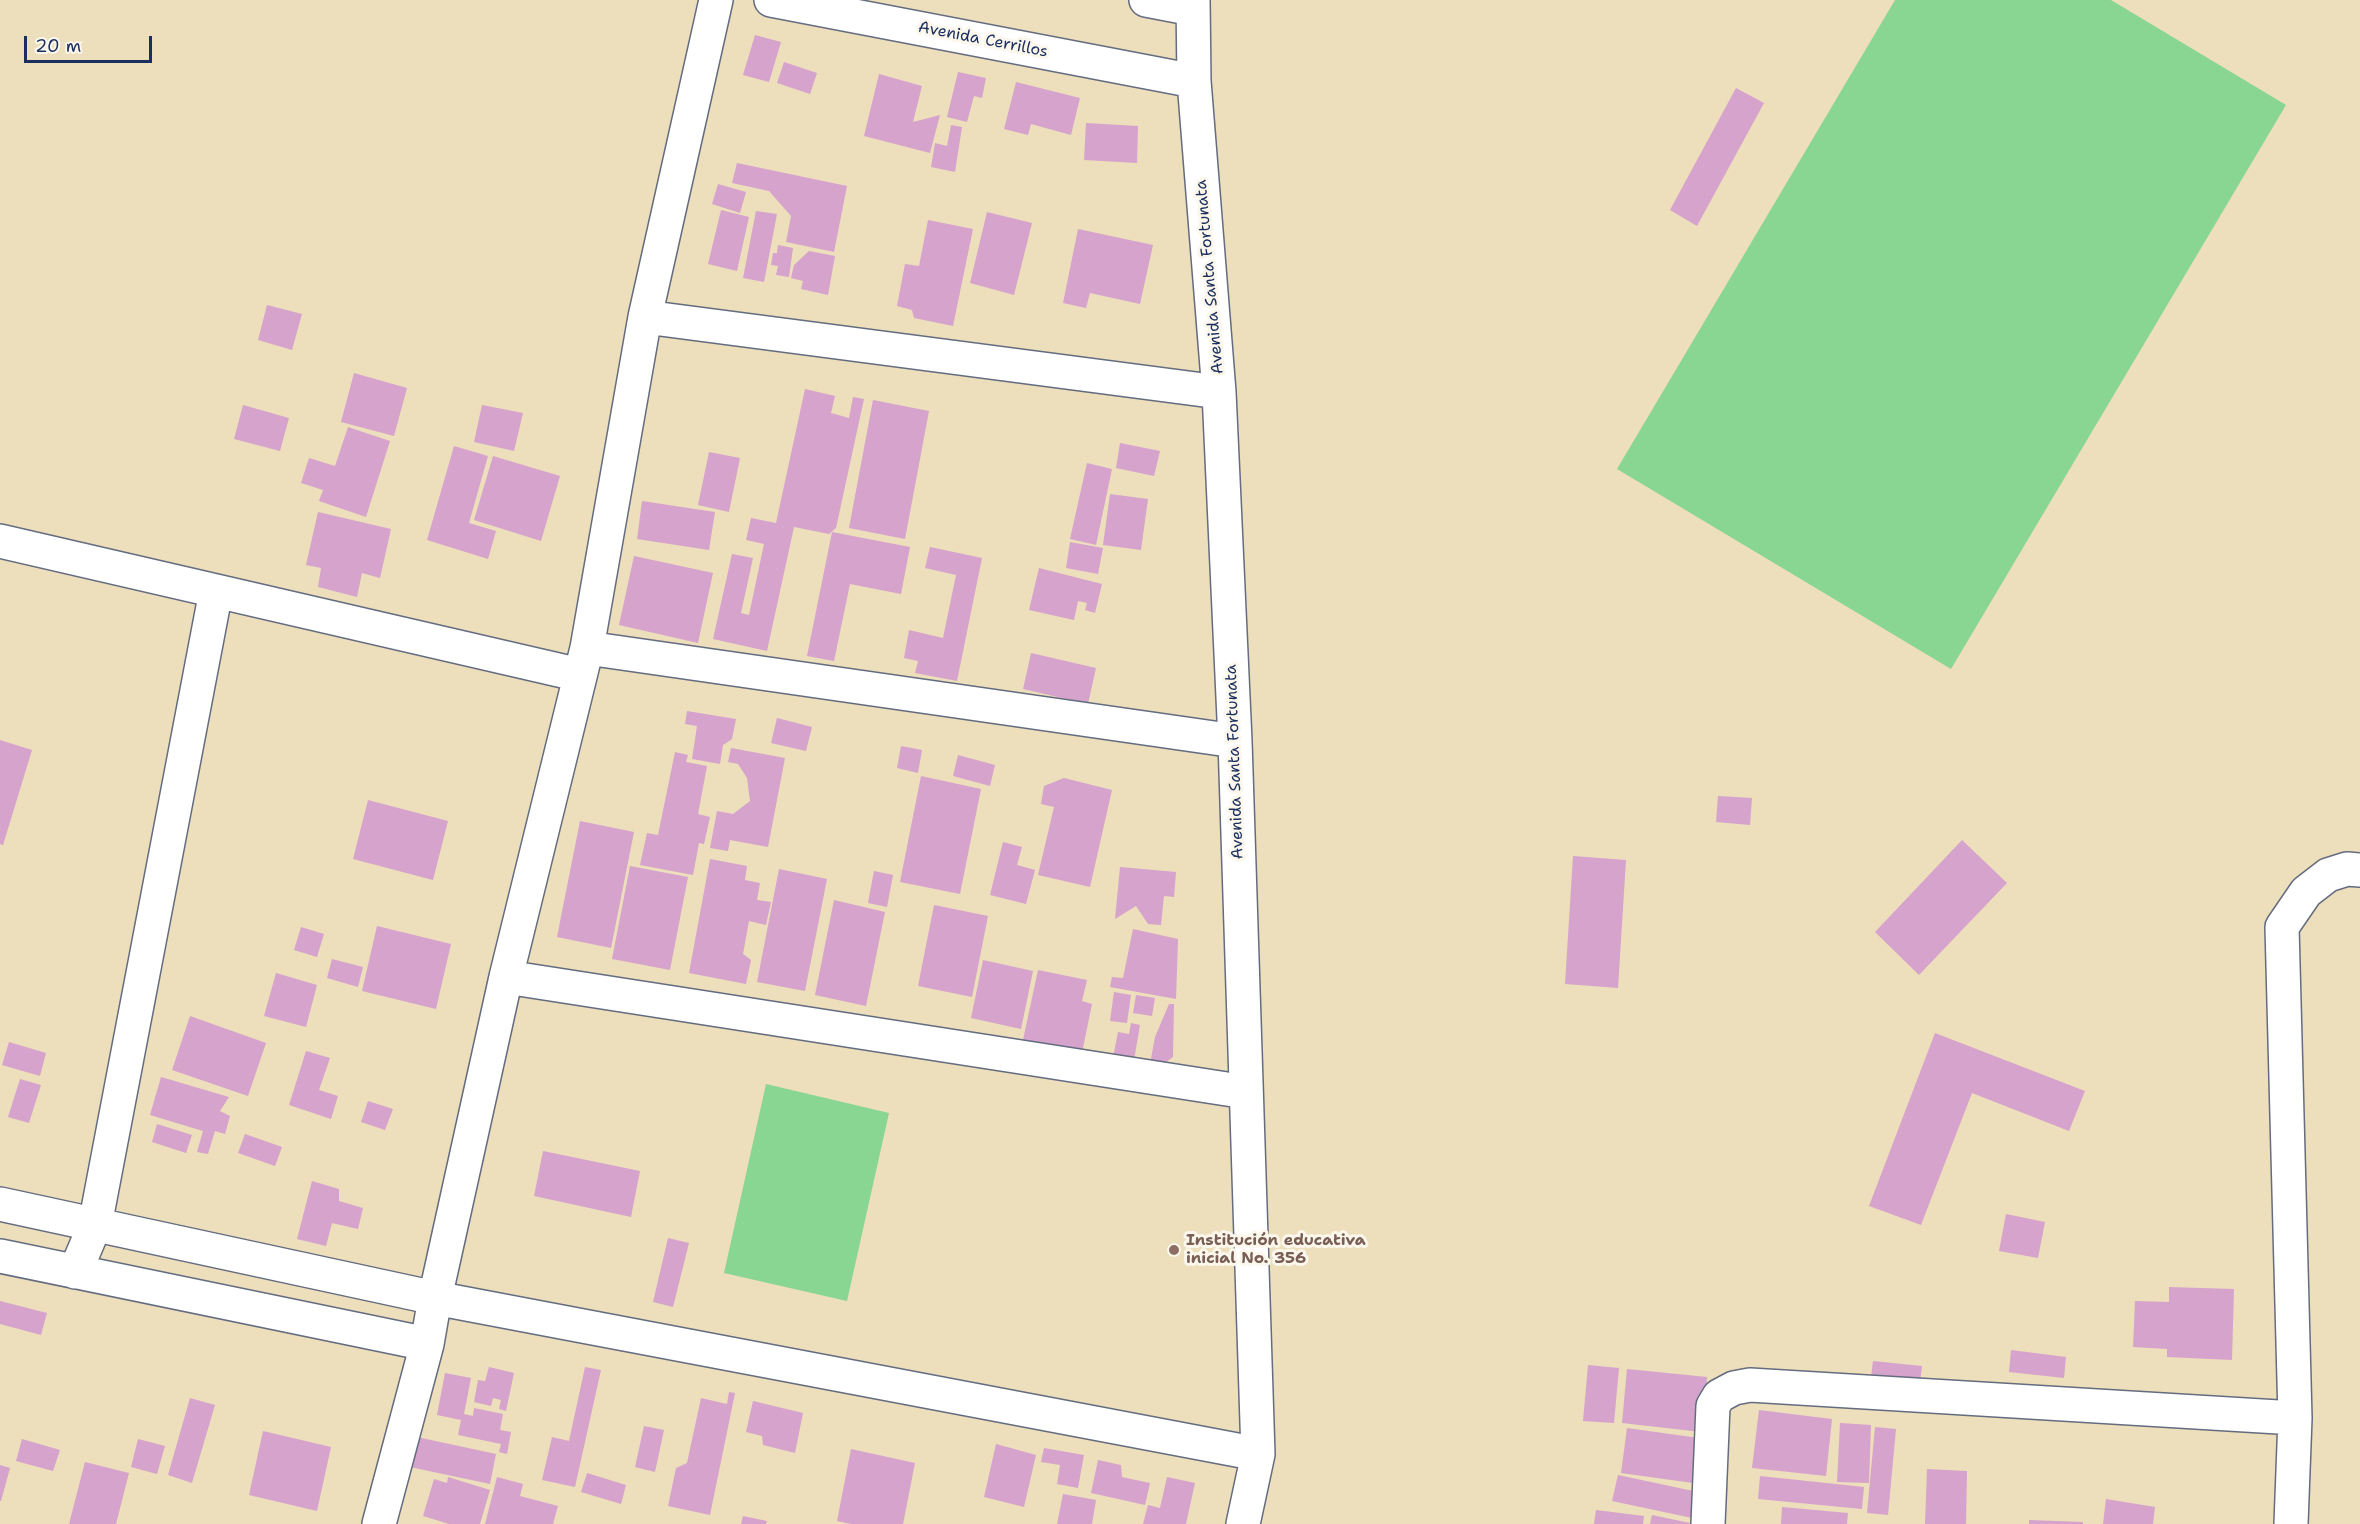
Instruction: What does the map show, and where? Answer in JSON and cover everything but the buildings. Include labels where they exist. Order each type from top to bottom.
[{"type":"street","points":[[379,1524],[427,1344],[435,1298],[506,977],[583,662],[645,317],[716,0]]},
{"type":"street","name":"Avenida Cerrillos","points":[[771,0],[1194,81]]},
{"type":"street","points":[[1146,0],[1193,4]]},
{"type":"street","name":"Avenida Santa Fortunata","points":[[1193,4],[1194,81],[1219,392],[1235,741],[1258,1454],[1243,1524]]},
{"type":"street","points":[[645,317],[1219,392]]},
{"type":"street","points":[[0,541],[216,591],[583,662],[1235,741]]},
{"type":"street","points":[[75,1272],[95,1225],[216,591]]},
{"type":"street","points":[[2291,1524],[2295,1418],[2282,927],[2306,892],[2328,875],[2347,869],[2360,870]]},
{"type":"street","points":[[506,977],[1246,1092]]},
{"type":"street","points":[[0,1204],[435,1298],[1258,1454]]},
{"type":"street","points":[[0,1256],[427,1344]]},
{"type":"street","points":[[1708,1524],[1713,1406],[1719,1396],[1734,1388],[1750,1385],[2295,1418]]},
{"type":"green space","points":[[1895,0],[2111,0],[2286,105],[1951,669],[1617,469]]},
{"type":"green space","points":[[766,1084],[889,1113],[847,1301],[724,1273]]},
{"type":"place","name":"Institución educativa inicial No. 356","points":[[1174,1250]]}]
